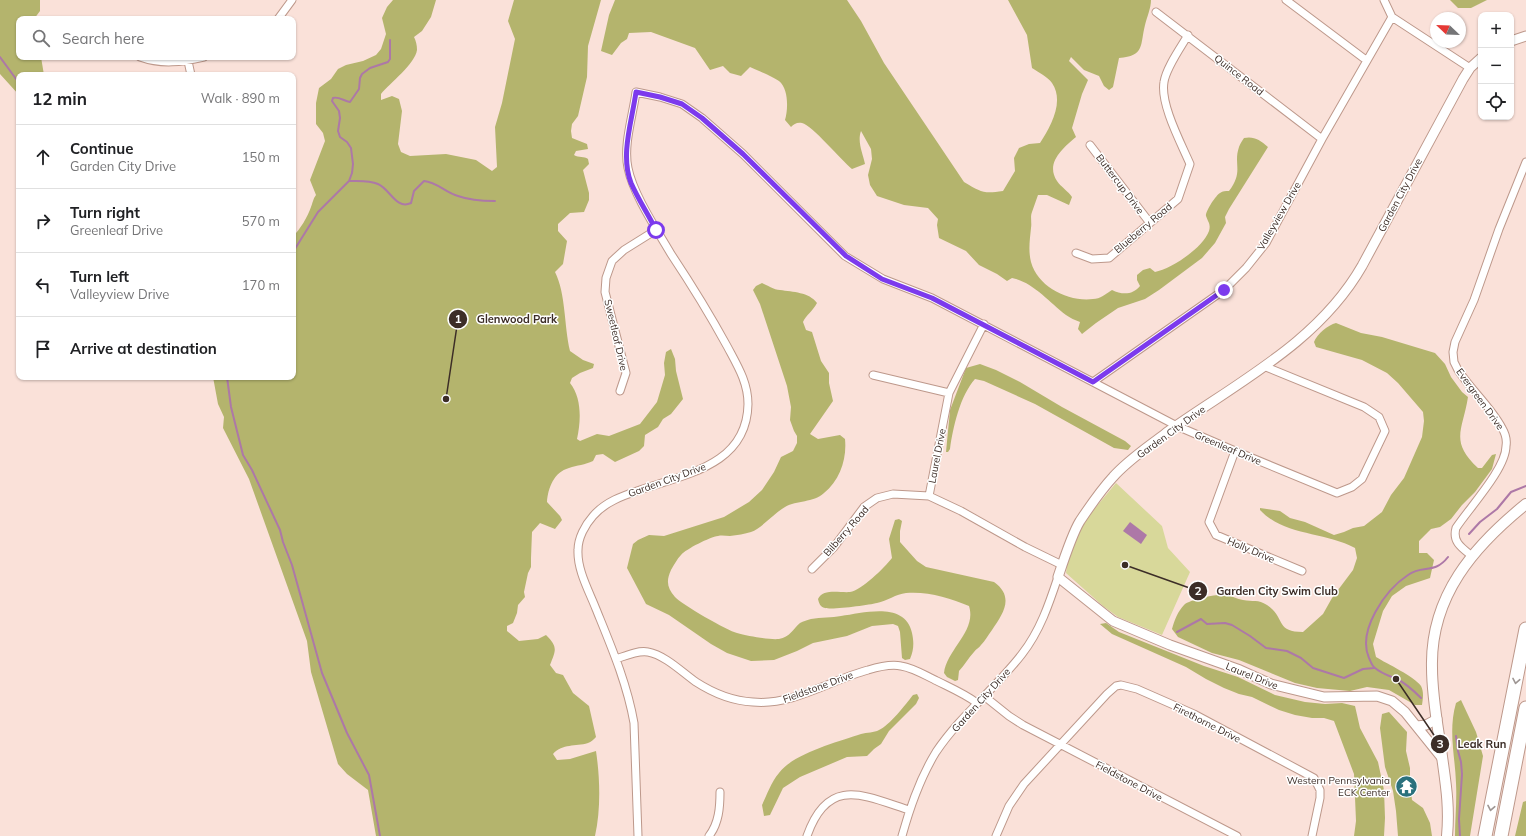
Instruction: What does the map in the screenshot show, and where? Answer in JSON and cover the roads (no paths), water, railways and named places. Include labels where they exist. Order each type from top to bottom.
[{"type":"highway","points":[[1486,836],[1526,629]]},
{"type":"highway","points":[[1501,836],[1526,708]]},
{"type":"main road","points":[[1447,836],[1448,803],[1432,667],[1434,636],[1442,609],[1452,585],[1472,556],[1497,529],[1526,504]]},
{"type":"street","points":[[280,16],[292,0]]},
{"type":"street","points":[[1286,0],[1366,60]]},
{"type":"street","points":[[1384,0],[1392,17],[1470,68]]},
{"type":"street","name":"Quince Road","points":[[1156,12],[1322,139]]},
{"type":"street","name":"Valleyview Drive","points":[[1093,382],[1224,290],[1246,268],[1266,243],[1366,60],[1392,17]]},
{"type":"street","name":"Blueberry Road","points":[[1076,253],[1092,259],[1109,258],[1178,199],[1190,164],[1165,104],[1164,82],[1172,61],[1188,35]]},
{"type":"street","points":[[1514,40],[1526,36]]},
{"type":"street","points":[[156,60],[166,62],[192,60]]},
{"type":"street","points":[[188,61],[190,72]]},
{"type":"street","name":"Garden City Drive","points":[[902,836],[909,810],[923,776],[937,752],[977,703],[1022,653],[1037,630],[1046,611],[1062,565],[1080,522],[1112,478],[1142,451],[1266,367],[1297,341],[1333,307],[1354,281],[1453,96],[1470,68],[1478,61]]},
{"type":"street","name":"Garden City Drive","points":[[636,92],[626,154],[631,183],[656,230],[710,315],[740,371],[747,387],[748,403],[747,416],[741,435],[731,449],[720,460],[703,469],[627,494],[605,504],[592,516],[582,533],[578,550],[580,567],[616,658],[631,706],[634,723],[638,836]]},
{"type":"street","name":"Greenleaf Drive","points":[[636,92],[660,97],[682,104],[702,118],[743,154],[846,256],[882,279],[932,298],[1177,426],[1337,493],[1352,487],[1362,479],[1385,432],[1379,417],[1364,407],[1266,367]]},
{"type":"street","name":"Buttercup Drive","points":[[1090,145],[1150,223]]},
{"type":"street","name":"Evergreen Drive","points":[[1472,556],[1457,543],[1454,533],[1492,478],[1505,453],[1507,445],[1505,436],[1497,420],[1458,370],[1454,362],[1453,352],[1455,342],[1474,300],[1499,229],[1526,162]]},
{"type":"street","name":"Sweetleaf Drive","points":[[620,391],[626,373],[605,292],[606,278],[612,261],[624,250],[656,230]]},
{"type":"street","name":"Laurel Drive","points":[[984,324],[949,393],[929,496],[961,511],[1025,547],[1062,565]]},
{"type":"street","points":[[873,375],[949,393]]},
{"type":"street","name":"Holly Drive","points":[[1235,451],[1209,522],[1216,535],[1302,572]]},
{"type":"street","name":"Bilberry Road","points":[[812,569],[834,547],[864,507],[877,498],[893,494],[929,496]]},
{"type":"street","name":"Laurel Drive","points":[[1058,577],[1113,621],[1184,651],[1240,670],[1282,688],[1324,697],[1344,698],[1368,696],[1384,698],[1398,705],[1442,758]]},
{"type":"street","name":"Fieldstone Drive","points":[[616,658],[636,653],[648,652],[660,657],[698,683],[719,694],[752,702],[769,703],[787,699],[859,672],[885,666],[900,666],[914,670],[968,696],[977,703]]},
{"type":"street","name":"Firethorne Drive","points":[[996,836],[1009,806],[1024,784],[1107,694],[1116,686],[1127,685],[1194,714],[1314,778],[1320,790],[1320,798],[1312,836]]},
{"type":"street","name":"Fieldstone Drive","points":[[984,696],[1008,716],[1060,745],[1237,836]]},
{"type":"street","points":[[1416,726],[1426,726],[1437,719]]},
{"type":"street","points":[[709,836],[718,820],[720,792]]},
{"type":"street","points":[[807,836],[813,821],[822,807],[834,799],[848,794],[865,795],[909,810]]},
{"type":"waterway","points":[[296,247],[318,212],[349,181],[352,173],[353,164],[351,148],[347,142],[340,137],[338,131],[340,118],[339,111],[332,101],[333,98],[339,98],[350,102],[359,89],[362,74],[370,68],[388,62],[390,59],[390,40]]},
{"type":"waterway","points":[[0,57],[16,79]]},
{"type":"waterway","points":[[349,181],[368,181],[378,184],[401,204],[411,203],[414,191],[424,181],[433,183],[454,195],[476,200],[495,201]]},
{"type":"waterway","points":[[227,380],[231,407],[243,455],[252,470],[280,530],[292,565],[322,673],[347,733],[369,775],[380,836]]},
{"type":"waterway","points":[[1469,534],[1480,522],[1497,509],[1511,492],[1526,486]]},
{"type":"waterway","points":[[1421,698],[1404,683],[1380,672],[1373,666],[1366,647],[1367,636],[1375,612],[1382,601],[1399,582],[1413,572],[1438,566],[1448,557]]},
{"type":"waterway","points":[[1177,632],[1201,619],[1207,624],[1225,623],[1232,625],[1266,648],[1287,651],[1301,658],[1313,668],[1344,678],[1363,669],[1374,668]]},
{"type":"waterway","points":[[1456,736],[1462,774],[1459,819],[1460,836]]},
{"type":"place","name":"Glenwood Park","points":[[446,399]]},
{"type":"place","name":"Garden City Swim Club","points":[[1125,565]]},
{"type":"place","name":"Leak Run","points":[[1396,679]]},
{"type":"place","name":"Western Pennsylvania ECK Center","points":[[1406,786]]}]
